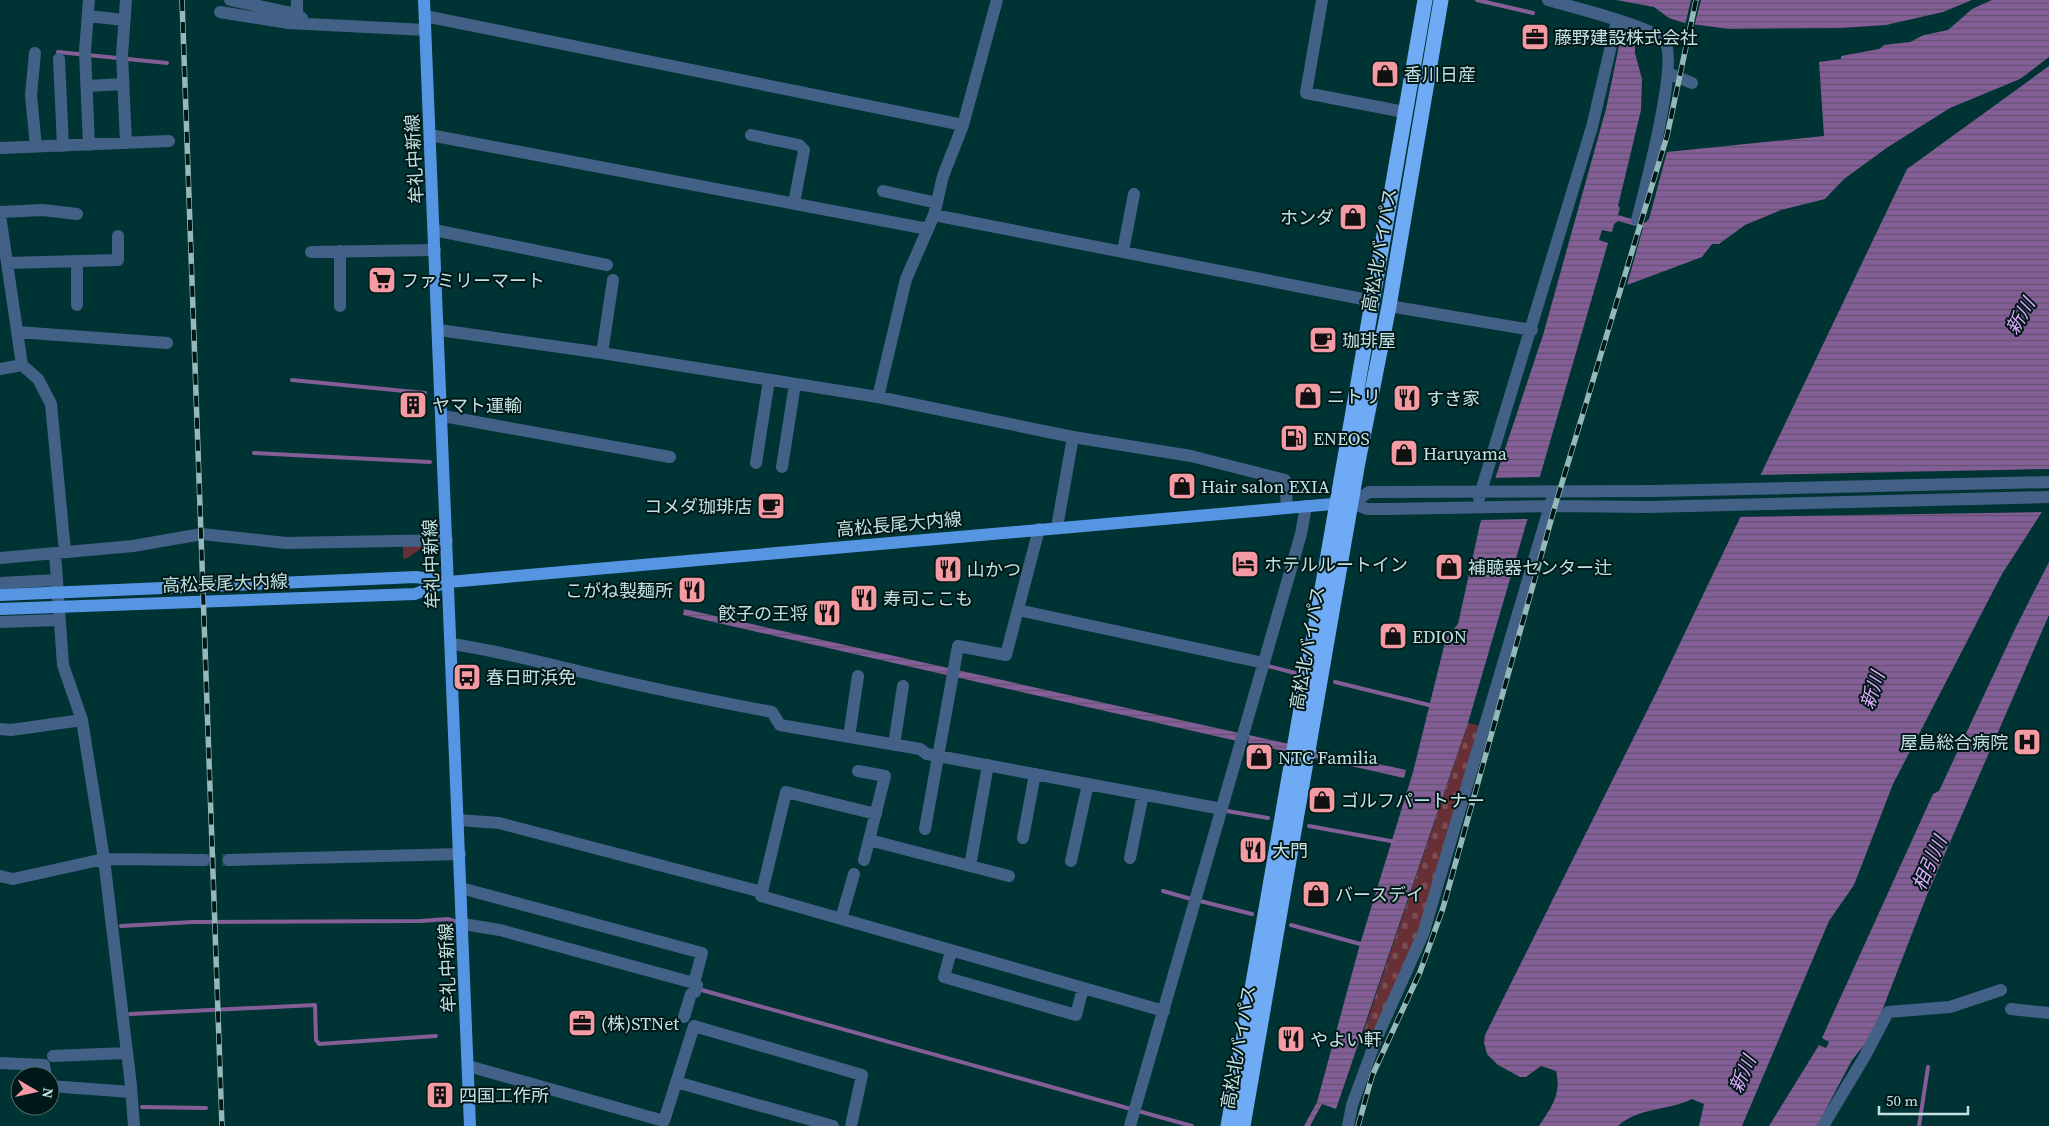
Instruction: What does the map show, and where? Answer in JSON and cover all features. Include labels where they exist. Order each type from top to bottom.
[{"type":"highway","name":"高松北バイパス","points":[[1243,1126],[1345,503],[1373,301],[1404,112],[1425,0]]},
{"type":"highway","name":"高松北バイパス","points":[[1228,1126],[1345,503],[1389,306],[1427,75],[1442,0]]},
{"type":"highway","points":[[1412,72],[1427,75]]},
{"type":"main road","name":"牟礼中新線","points":[[424,0],[443,416],[470,1126]]},
{"type":"main road","name":"高松長尾大内線","points":[[0,595],[416,577],[449,582],[1345,503]]},
{"type":"main road","name":"高松長尾大内線","points":[[0,609],[415,594],[449,582]]},
{"type":"street","points":[[89,0],[85,51],[89,145]]},
{"type":"street","points":[[126,0],[122,55],[126,143]]},
{"type":"street","points":[[230,0],[297,14],[310,24]]},
{"type":"street","points":[[297,0],[297,14]]},
{"type":"street","points":[[878,397],[906,279],[936,209],[943,176],[963,125],[997,0]]},
{"type":"street","points":[[1322,0],[1306,93],[1404,112]]},
{"type":"street","points":[[1548,0],[1617,20],[1664,40],[1667,47],[1668,74],[1651,168],[1637,220]]},
{"type":"street","points":[[220,12],[288,23],[425,30]]},
{"type":"street","points":[[88,16],[124,20]]},
{"type":"street","points":[[425,16],[963,125]]},
{"type":"street","points":[[1480,507],[1592,127],[1617,20]]},
{"type":"street","points":[[35,53],[31,95],[36,147]]},
{"type":"street","points":[[59,59],[63,146]]},
{"type":"street","points":[[1668,74],[1692,83]]},
{"type":"street","points":[[87,86],[123,84]]},
{"type":"street","points":[[430,135],[928,228]]},
{"type":"street","points":[[751,135],[799,145],[804,150],[794,203]]},
{"type":"street","points":[[0,148],[169,141]]},
{"type":"street","points":[[883,191],[936,209],[1123,251],[1373,301]]},
{"type":"street","points":[[1123,251],[1134,194]]},
{"type":"street","points":[[77,214],[43,210],[0,213],[4,257],[18,332],[22,366],[38,379],[51,404],[60,553],[56,583],[58,617],[64,665],[82,720],[104,859],[134,1126]]},
{"type":"street","points":[[434,230],[607,266]]},
{"type":"street","points":[[4,257],[77,261],[118,260],[118,236]]},
{"type":"street","points":[[311,252],[435,250]]},
{"type":"street","points":[[340,251],[340,306]]},
{"type":"street","points":[[77,261],[77,305]]},
{"type":"street","points":[[602,353],[612,280]]},
{"type":"street","points":[[1389,306],[1532,330]]},
{"type":"street","points":[[439,330],[602,353],[878,397],[1073,437],[1191,456],[1284,480],[1287,507]]},
{"type":"street","points":[[18,332],[167,343]]},
{"type":"street","points":[[0,369],[22,366]]},
{"type":"street","points":[[756,463],[769,380]]},
{"type":"street","points":[[782,467],[795,384]]},
{"type":"street","points":[[443,416],[670,457]]},
{"type":"street","points":[[1057,527],[1073,437]]},
{"type":"street","points":[[1345,503],[1369,492],[1654,491],[2049,482]]},
{"type":"street","points":[[1348,1126],[1352,1105],[1377,1036],[1424,934],[1554,492]]},
{"type":"street","points":[[1345,503],[1367,509],[1536,506],[1648,507],[2049,497]]},
{"type":"street","points":[[1130,1126],[1302,534],[1306,506]]},
{"type":"street","points":[[926,829],[958,646],[1006,654],[1039,529]]},
{"type":"street","points":[[0,558],[133,546],[202,534],[286,543],[447,540]]},
{"type":"street","points":[[0,583],[56,583]]},
{"type":"street","points":[[1018,610],[1264,663]]},
{"type":"street","points":[[0,622],[58,617]]},
{"type":"street","points":[[451,644],[492,649],[530,660],[679,695],[772,712],[780,725],[920,749],[927,754],[1222,809]]},
{"type":"street","points":[[850,737],[858,676]]},
{"type":"street","points":[[894,745],[903,686]]},
{"type":"street","points":[[0,729],[12,730],[82,720]]},
{"type":"street","points":[[970,866],[988,765]]},
{"type":"street","points":[[858,771],[885,776],[864,860]]},
{"type":"street","points":[[1023,838],[1035,774]]},
{"type":"street","points":[[1071,861],[1088,784]]},
{"type":"street","points":[[876,814],[786,792],[761,896],[1164,1011]]},
{"type":"street","points":[[1130,858],[1143,794]]},
{"type":"street","points":[[459,820],[499,823],[762,892]]},
{"type":"street","points":[[869,840],[1009,876]]},
{"type":"street","points":[[228,860],[460,854]]},
{"type":"street","points":[[0,876],[14,879],[104,859],[204,860]]},
{"type":"street","points":[[841,919],[854,874]]},
{"type":"street","points":[[461,888],[702,953],[694,983],[697,985],[695,992],[691,994],[684,1016]]},
{"type":"street","points":[[463,924],[500,930],[694,983]]},
{"type":"street","points":[[951,951],[944,978],[1076,1014],[1083,988]]},
{"type":"street","points":[[1823,1126],[1865,1056],[1888,1012],[1950,1007],[2001,990]]},
{"type":"street","points":[[2011,1009],[2049,1013]]},
{"type":"street","points":[[468,1066],[664,1121],[694,1026],[862,1074],[851,1126]]},
{"type":"street","points":[[52,1056],[127,1053]]},
{"type":"street","points":[[0,1063],[44,1066]]},
{"type":"street","points":[[676,1082],[833,1126]]},
{"type":"street","points":[[60,1087],[131,1092]]},
{"type":"green space","points":[[429,543],[406,559],[403,558],[403,544]]},
{"type":"green space","points":[[1468,723],[1481,726],[1419,934],[1372,1036],[1363,1033]]},
{"type":"water","points":[[1616,0],[1972,0],[1943,12],[1886,25],[1841,28],[1729,29],[1684,23],[1669,18],[1654,7]]},
{"type":"water","points":[[1992,0],[2049,0],[2049,57],[2020,79],[1950,108],[1888,147],[1844,179],[1825,199],[1781,210],[1745,225],[1719,244],[1712,244],[1702,257],[1627,285],[1643,228],[1618,221],[1614,224],[1612,232],[1602,230],[1599,240],[1608,243],[1468,723],[1336,1109],[1322,1104],[1310,1126],[1304,1126],[1317,1102],[1360,944],[1413,772],[1446,638],[1458,624],[1480,524],[1543,335],[1606,109],[1621,36],[1625,35],[1635,38],[1635,53],[1642,79],[1641,110],[1618,206],[1620,208],[1618,215],[1645,223],[1649,219],[1667,152],[1824,136],[1819,62],[1841,59],[1841,56],[1879,49],[1884,45],[1910,42],[1924,35],[1948,30],[1972,9]]},
{"type":"water","name":"新川","points":[[2049,66],[2049,501],[2002,574],[1893,784],[1854,885],[1829,921],[1742,1126],[1699,1126],[1704,1104],[1692,1099],[1674,1106],[1635,1115],[1618,1126],[1539,1126],[1551,1107],[1556,1094],[1558,1087],[1556,1071],[1541,1066],[1526,1077],[1520,1077],[1498,1065],[1487,1054],[1484,1043],[1485,1035],[1658,689],[1907,169]]},
{"type":"water","name":"相引川","points":[[2049,562],[2049,615],[1927,895],[1873,1034],[1852,1060],[1817,1126],[1769,1126],[1819,1045],[1826,1048],[1829,1042],[1822,1038],[1933,794],[1939,791],[2015,629]]},
{"type":"water","points":[[684,609],[1239,733],[1237,741],[683,615]]},
{"type":"water","points":[[1249,735],[1406,770],[1404,778],[1248,743]]},
{"type":"pier","points":[[1691,0],[1701,0],[1694,27],[1685,25]]},
{"type":"pier","points":[[2049,469],[2049,506],[2045,512],[1736,517],[1756,475]]},
{"type":"pier","points":[[1542,477],[1530,519],[1479,520],[1492,478]]},
{"type":"waterway","points":[[1477,0],[1533,13]]},
{"type":"waterway","points":[[58,52],[167,63]]},
{"type":"waterway","points":[[292,380],[425,393]]},
{"type":"waterway","points":[[254,453],[430,462]]},
{"type":"waterway","points":[[1268,666],[1295,673]]},
{"type":"waterway","points":[[1335,682],[1433,706]]},
{"type":"waterway","points":[[1227,811],[1268,818]]},
{"type":"waterway","points":[[1309,826],[1396,842]]},
{"type":"waterway","points":[[1163,891],[1191,899]]},
{"type":"waterway","points":[[1200,901],[1252,914]]},
{"type":"waterway","points":[[121,926],[193,922],[420,921],[448,919],[460,923]]},
{"type":"waterway","points":[[1291,925],[1364,945]]},
{"type":"waterway","points":[[698,989],[1192,1126]]},
{"type":"waterway","points":[[130,1014],[315,1005],[316,1040],[319,1044],[436,1036]]},
{"type":"waterway","points":[[1919,1126],[1928,1067]]},
{"type":"waterway","points":[[142,1107],[206,1108]]},
{"type":"tunnel","points":[[204,860],[229,860]]},
{"type":"railway","points":[[182,0],[222,1126]]},
{"type":"railway","points":[[1358,1126],[1372,1076],[1420,972],[1443,908],[1555,506],[1667,136],[1696,0]]},
{"type":"place","name":"藤野建設株式会社","points":[[1535,37]]},
{"type":"place","name":"香川日産","points":[[1385,74]]},
{"type":"place","name":"ホンダ","points":[[1353,217]]},
{"type":"place","name":"ファミリーマート","points":[[382,280]]},
{"type":"place","name":"珈琲屋","points":[[1323,340]]},
{"type":"place","name":"ニトリ","points":[[1308,396]]},
{"type":"place","name":"すき家","points":[[1407,398]]},
{"type":"place","name":"ヤマト運輸","points":[[413,405]]},
{"type":"place","name":"ENEOS","points":[[1294,438]]},
{"type":"place","name":"Haruyama","points":[[1404,453]]},
{"type":"place","name":"Hair salon EXIA","points":[[1182,486]]},
{"type":"place","name":"コメダ珈琲店","points":[[771,506]]},
{"type":"place","name":"ホテルルートイン","points":[[1245,564]]},
{"type":"place","name":"補聴器センター辻","points":[[1449,567]]},
{"type":"place","name":"山かつ","points":[[948,569]]},
{"type":"place","name":"こがね製麺所","points":[[692,590]]},
{"type":"place","name":"寿司ここも","points":[[864,598]]},
{"type":"place","name":"餃子の王将","points":[[827,613]]},
{"type":"place","name":"EDION","points":[[1393,636]]},
{"type":"place","name":"春日町浜免","points":[[467,677]]},
{"type":"place","name":"屋島総合病院","points":[[2027,742]]},
{"type":"place","name":"NTC Familia","points":[[1259,757]]},
{"type":"place","name":"ゴルフパートナー","points":[[1322,800]]},
{"type":"place","name":"大門","points":[[1253,850]]},
{"type":"place","name":"バースデイ","points":[[1316,894]]},
{"type":"place","name":"(株)STNet","points":[[582,1023]]},
{"type":"place","name":"やよい軒","points":[[1291,1039]]},
{"type":"place","name":"四国工作所","points":[[440,1095]]}]
